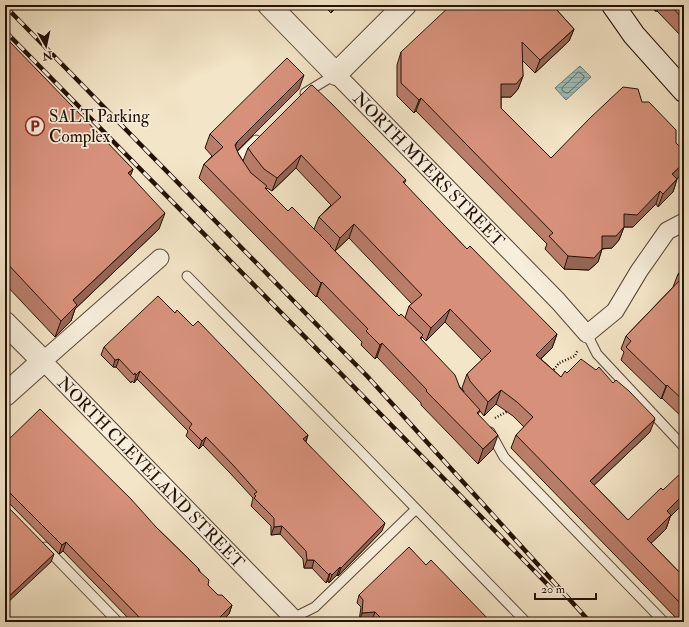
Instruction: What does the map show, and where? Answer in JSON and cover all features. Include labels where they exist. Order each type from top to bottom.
[{"type":"street","name":"NORTH MYERS STREET","points":[[269,5],[558,301],[587,334]]},
{"type":"street","points":[[336,74],[405,5]]},
{"type":"street","points":[[603,5],[617,11],[634,35],[684,91]]},
{"type":"street","points":[[587,334],[615,311],[639,271],[667,231],[684,222]]},
{"type":"street","points":[[5,394],[160,258]]},
{"type":"street","name":"NORTH CLEVELAND STREET","points":[[5,322],[293,621]]},
{"type":"lane","points":[[296,100],[301,95],[336,74]]},
{"type":"lane","points":[[243,174],[236,160],[263,133]]},
{"type":"lane","points":[[186,276],[526,622]]},
{"type":"lane","points":[[587,334],[597,354],[684,447]]},
{"type":"lane","points":[[482,423],[490,432],[504,457],[664,622]]},
{"type":"lane","points":[[293,621],[315,607],[416,510]]},
{"type":"lane","points":[[37,540],[118,622]]},
{"type":"path","points":[[548,377],[559,363],[575,356],[587,334]]},
{"type":"path","points":[[482,423],[514,406]]},
{"type":"water","points":[[580,66],[591,77],[566,100],[555,88]]},
{"type":"building","points":[[451,5],[555,5],[555,8],[574,29],[540,60],[522,42],[523,76],[516,84],[501,84],[501,108],[551,158],[623,87],[638,89],[642,102],[649,102],[676,130],[676,143],[680,147],[680,156],[684,161],[684,163],[672,174],[677,179],[663,194],[660,191],[637,215],[624,214],[624,227],[616,236],[602,236],[602,249],[594,258],[568,256],[549,236],[553,233],[421,98],[419,100],[401,83],[401,52]]},
{"type":"building","points":[[670,5],[684,5],[684,20]]},
{"type":"building","points":[[10,42],[133,169],[128,173],[165,213],[73,300],[77,305],[61,321],[5,261],[5,43],[7,45]]},
{"type":"building","points":[[287,58],[304,75],[237,142],[235,145],[239,155],[251,173],[267,186],[265,188],[288,211],[292,207],[399,316],[401,314],[423,335],[420,338],[455,375],[460,388],[480,410],[477,413],[498,435],[483,449],[426,391],[427,390],[382,343],[380,345],[366,331],[368,329],[204,164],[223,147],[210,134]]},
{"type":"building","points":[[312,85],[406,180],[403,182],[467,249],[470,246],[557,334],[536,355],[561,377],[565,371],[567,373],[581,359],[596,370],[599,367],[613,383],[616,380],[629,391],[654,417],[655,419],[590,481],[628,520],[661,488],[663,490],[684,470],[684,494],[667,511],[671,515],[647,539],[684,577],[684,607],[516,435],[533,417],[501,390],[488,402],[470,381],[467,374],[491,351],[450,309],[431,328],[409,306],[422,295],[354,224],[340,238],[319,217],[341,197],[301,155],[277,178],[264,169],[248,148]]},
{"type":"building","points":[[684,268],[684,401],[667,385],[666,386],[626,347],[631,341],[626,336],[682,278],[678,274]]},
{"type":"building","points":[[158,296],[175,313],[177,310],[193,326],[198,321],[308,435],[303,439],[385,523],[341,568],[340,567],[332,575],[330,573],[329,575],[314,560],[307,560],[306,551],[282,526],[274,527],[274,518],[254,498],[256,496],[254,494],[257,492],[206,437],[202,441],[189,428],[192,424],[140,371],[134,375],[119,359],[115,360],[104,347]]},
{"type":"building","points":[[40,409],[199,569],[198,570],[209,580],[208,585],[218,595],[222,595],[232,605],[215,622],[142,622],[143,621],[66,542],[62,545],[10,493],[5,494],[5,443]]},
{"type":"building","points":[[5,504],[54,554],[5,600]]},
{"type":"building","points":[[409,547],[426,565],[431,560],[491,622],[385,622],[375,612],[362,613],[363,600],[359,595]]},
{"type":"railway","points":[[5,6],[367,376],[590,622]]},
{"type":"railway","points":[[5,31],[551,588]]},
{"type":"place","name":"SALT Parking Complex","points":[[35,126]]}]
